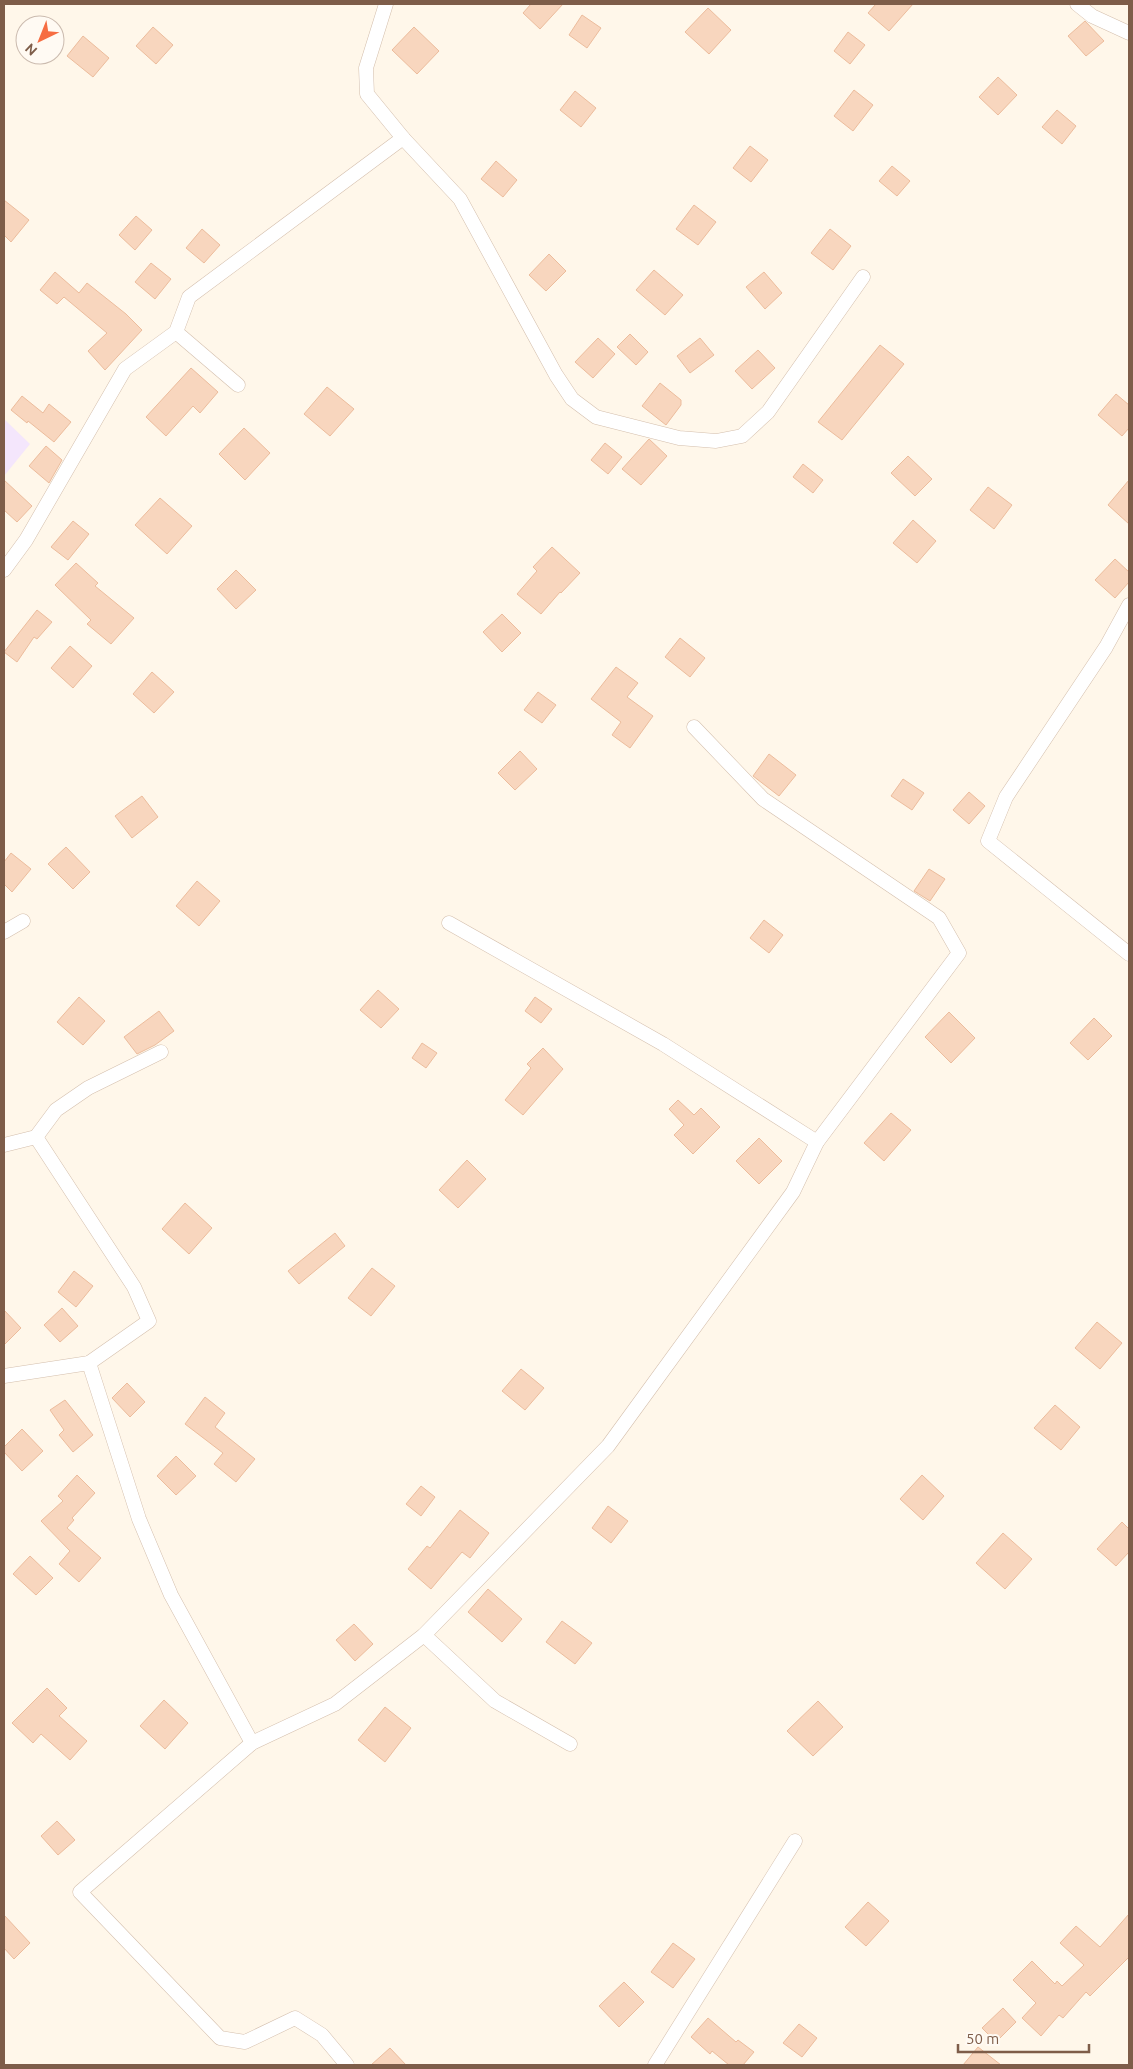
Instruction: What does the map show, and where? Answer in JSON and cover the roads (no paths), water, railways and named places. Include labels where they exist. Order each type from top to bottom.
[{"type":"street","points":[[386,4],[366,68],[367,94],[403,138],[460,199],[556,375],[572,399],[596,417],[679,438],[716,441],[742,436],[768,412],[863,277]]},
{"type":"street","points":[[1078,4],[1092,16],[1129,33]]},
{"type":"street","points":[[4,570],[26,540],[125,369],[176,332],[189,297],[403,138]]},
{"type":"street","points":[[176,332],[238,385]]},
{"type":"street","points":[[1129,605],[1106,647],[1006,797],[988,841],[1129,954]]},
{"type":"street","points":[[347,2065],[322,2035],[295,2018],[245,2042],[220,2038],[80,1892],[252,1744],[335,1704],[424,1635],[608,1446],[793,1192],[817,1142],[959,953],[939,918],[763,799],[694,727]]},
{"type":"street","points":[[4,932],[23,921]]},
{"type":"street","points":[[449,923],[663,1044],[817,1142]]},
{"type":"street","points":[[4,1145],[36,1137],[56,1110],[88,1088],[161,1052]]},
{"type":"street","points":[[4,1376],[89,1363],[148,1321],[134,1287],[36,1137]]},
{"type":"street","points":[[89,1363],[139,1519],[167,1586],[252,1744]]},
{"type":"street","points":[[424,1635],[495,1701],[570,1744]]},
{"type":"street","points":[[655,2065],[795,1841]]}]
